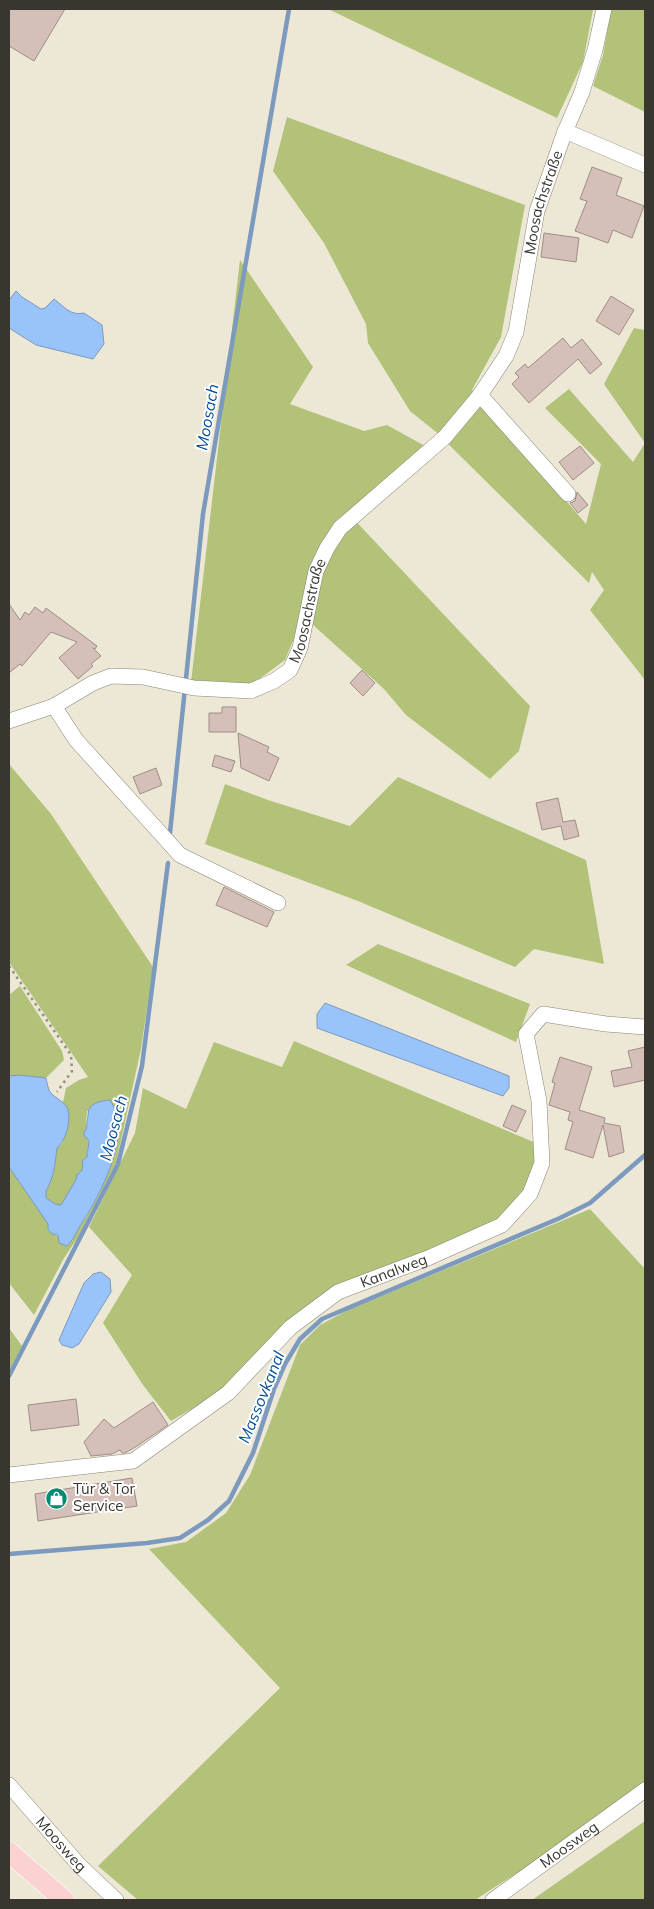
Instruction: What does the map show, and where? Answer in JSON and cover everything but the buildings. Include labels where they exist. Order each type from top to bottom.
[{"type":"main road","points":[[9,1852],[64,1900]]},
{"type":"street","name":"Moosachstraße","points":[[9,721],[54,706],[93,683],[111,676],[143,677],[194,688],[251,691],[274,681],[290,670],[300,648],[316,571],[327,548],[340,528],[444,437],[480,395],[506,356],[516,332],[537,211],[565,131],[582,92],[595,50],[604,9]]},
{"type":"street","points":[[565,131],[645,166]]},
{"type":"street","points":[[480,395],[568,494]]},
{"type":"street","points":[[54,706],[76,740],[180,855],[278,902]]},
{"type":"street","name":"Kanalweg","points":[[9,1475],[133,1461],[228,1392],[291,1327],[338,1292],[428,1258],[502,1225],[530,1194],[542,1163],[539,1101],[526,1034],[543,1014],[606,1024],[645,1027]]},
{"type":"street","name":"Moosweg","points":[[9,1785],[79,1865],[116,1900]]},
{"type":"street","name":"Moosweg","points":[[494,1900],[645,1790]]},
{"type":"path","points":[[9,966],[71,1055],[72,1071],[57,1092]]},
{"type":"green space","points":[[328,9],[645,9],[645,112],[593,86],[603,55],[611,10],[593,10],[583,62],[557,118]]},
{"type":"green space","points":[[287,117],[525,205],[501,337],[472,390],[586,524],[601,464],[545,408],[569,389],[633,462],[645,443],[645,680],[590,610],[604,590],[592,572],[589,583],[436,432],[410,411],[368,343],[366,324],[324,243],[273,171]]},
{"type":"green space","points":[[240,260],[313,367],[290,404],[364,431],[387,425],[425,446],[347,512],[530,706],[519,751],[490,779],[406,715],[384,689],[312,624],[301,622],[285,660],[250,686],[191,682]]},
{"type":"green space","points":[[634,328],[645,330],[645,443],[604,384]]},
{"type":"green space","points":[[9,764],[51,814],[153,967],[141,1049],[116,1163],[77,1239],[64,1258],[34,1315],[9,1283],[9,1167],[41,1213],[52,1234],[72,1241],[107,1176],[114,1150],[117,1123],[116,1108],[87,1111],[86,1123],[89,1146],[87,1157],[82,1161],[84,1166],[61,1205],[55,1204],[46,1198],[46,1191],[54,1170],[57,1148],[63,1142],[68,1110],[63,1102],[66,1088],[88,1077],[9,962]]},
{"type":"green space","points":[[398,777],[586,860],[604,964],[534,949],[515,967],[358,901],[205,844],[225,784],[350,826]]},
{"type":"green space","points":[[378,944],[530,1004],[516,1042],[346,965]]},
{"type":"green space","points":[[20,986],[62,1051],[64,1060],[46,1078],[9,1076],[9,995]]},
{"type":"green space","points":[[294,1041],[536,1143],[536,1163],[525,1195],[502,1221],[340,1288],[216,1395],[171,1421],[143,1385],[103,1323],[132,1275],[89,1227],[135,1133],[143,1088],[186,1109],[214,1042],[282,1067]]},
{"type":"green space","points":[[590,1209],[645,1269],[645,1790],[475,1900],[138,1900],[98,1866],[280,1688],[149,1549],[186,1542],[226,1513],[250,1475],[300,1345],[320,1325],[348,1310]]},
{"type":"green space","points":[[9,1328],[22,1346],[9,1371]]},
{"type":"green space","points":[[645,1821],[645,1900],[532,1900]]},
{"type":"water","points":[[16,291],[41,309],[45,308],[54,299],[71,312],[84,313],[102,325],[104,344],[93,359],[36,345],[9,328],[9,300]]},
{"type":"water","points":[[325,1003],[509,1076],[509,1088],[503,1096],[317,1028],[317,1014]]},
{"type":"water","points":[[19,1075],[46,1078],[50,1092],[68,1110],[67,1130],[57,1148],[55,1165],[46,1191],[46,1198],[55,1204],[61,1205],[77,1178],[76,1175],[82,1170],[82,1161],[87,1157],[89,1140],[84,1136],[84,1132],[87,1128],[89,1111],[92,1105],[110,1100],[116,1114],[118,1130],[111,1164],[96,1198],[67,1246],[59,1243],[58,1235],[52,1234],[48,1229],[48,1224],[9,1167],[9,1076]]},
{"type":"water","points":[[101,1272],[110,1279],[111,1292],[79,1344],[72,1348],[62,1345],[59,1340],[84,1283],[93,1274]]},
{"type":"waterway","name":"Moosach","points":[[170,833],[203,514],[289,9]]},
{"type":"waterway","name":"Moosach","points":[[9,1376],[118,1164],[142,1066],[168,863]]},
{"type":"waterway","name":"Massovkanal","points":[[9,1554],[147,1543],[180,1538],[208,1520],[229,1501],[253,1453],[274,1389],[285,1364],[300,1339],[322,1319],[560,1218],[590,1203],[645,1155]]},
{"type":"place","name":"Tür & Tor Service","points":[[57,1498]]}]
